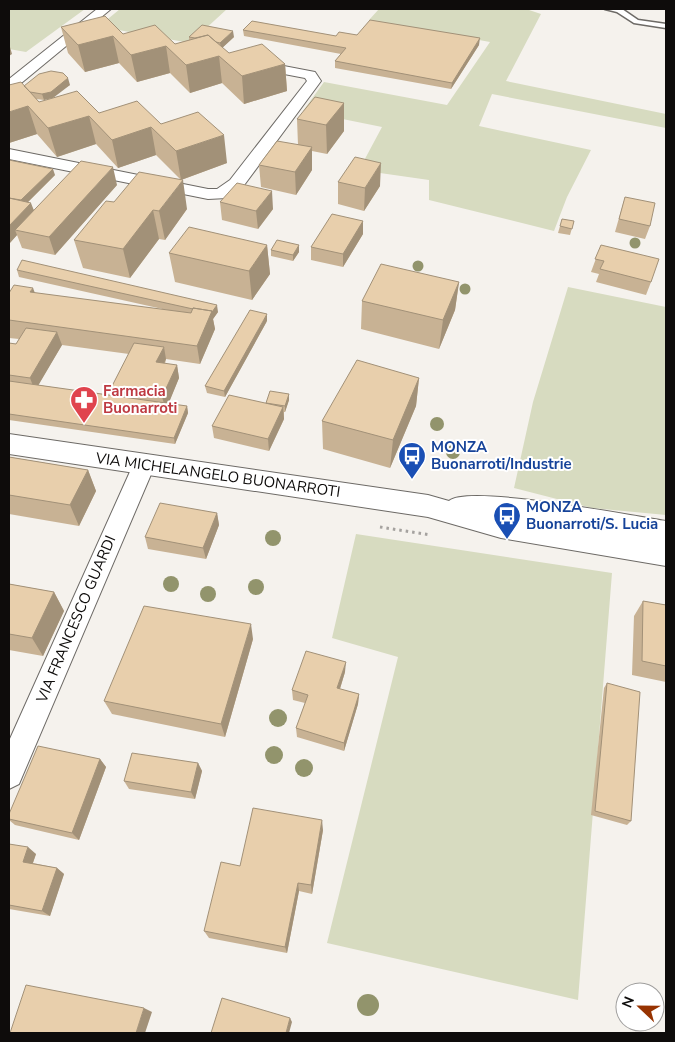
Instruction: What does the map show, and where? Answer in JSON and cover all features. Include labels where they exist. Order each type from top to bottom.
[{"type":"street","points":[[9,86],[105,9]]},
{"type":"street","points":[[80,30],[99,34]]},
{"type":"street","points":[[9,154],[208,194],[221,194],[236,184],[314,81],[310,76],[242,62]]},
{"type":"street","name":"VIA MICHELANGELO BUONARROTI","points":[[9,444],[428,506],[504,507],[666,532]]},
{"type":"street","name":"VIA FRANCESCO GUARDI","points":[[9,774],[144,464]]},
{"type":"street","name":"VIA MICHELANGELO BUONARROTI","points":[[428,506],[501,528],[666,554]]},
{"type":"lane","points":[[608,9],[619,10],[636,22],[666,26]]},
{"type":"green space","points":[[9,9],[85,9],[26,52],[9,49]]},
{"type":"green space","points":[[120,9],[227,9],[190,43],[113,29],[103,23]]},
{"type":"green space","points":[[379,9],[526,9],[541,14],[506,81],[666,114],[666,128],[492,94],[479,126],[591,150],[567,197],[554,231],[429,200],[429,180],[359,170],[382,127],[303,111],[324,82],[447,105],[490,42],[369,20]]},
{"type":"green space","points":[[568,287],[666,307],[666,515],[592,508],[514,488],[533,402]]},
{"type":"green space","points":[[356,534],[612,573],[578,1000],[327,943],[398,657],[332,638]]},
{"type":"building","points":[[105,16],[123,34],[155,25],[175,44],[208,35],[229,53],[262,44],[285,64],[242,76],[219,56],[186,65],[166,46],[131,55],[113,36],[78,45],[61,27]]},
{"type":"building","points":[[370,20],[480,38],[452,83],[335,61],[346,48],[243,30],[252,21],[336,36],[339,32],[357,35]]},
{"type":"building","points":[[202,25],[233,31],[220,43],[208,35],[195,38],[189,37]]},
{"type":"building","points":[[51,71],[63,73],[68,78],[51,92],[42,94],[30,92],[24,86],[39,74]]},
{"type":"building","points":[[21,82],[39,102],[77,91],[99,113],[137,101],[161,124],[198,112],[224,135],[176,151],[151,127],[112,140],[89,116],[48,128],[28,106],[9,112],[9,85]]},
{"type":"building","points":[[315,97],[344,103],[326,125],[297,119]]},
{"type":"building","points":[[277,141],[312,147],[295,172],[259,165]]},
{"type":"building","points":[[355,157],[381,163],[365,188],[338,182]]},
{"type":"building","points":[[9,160],[53,169],[21,200],[9,198]]},
{"type":"building","points":[[81,161],[113,167],[49,237],[15,230]]},
{"type":"building","points":[[139,172],[183,180],[159,211],[153,210],[123,249],[74,240],[106,201],[114,202]]},
{"type":"building","points":[[237,183],[272,191],[256,211],[220,202]]},
{"type":"building","points":[[625,197],[655,203],[650,226],[619,219]]},
{"type":"building","points":[[9,198],[31,203],[9,226]]},
{"type":"building","points":[[332,214],[363,221],[343,254],[311,247]]},
{"type":"building","points":[[562,219],[574,221],[572,229],[560,226]]},
{"type":"building","points":[[189,227],[267,245],[249,271],[169,253]]},
{"type":"building","points":[[277,240],[299,245],[293,255],[271,250]]},
{"type":"building","points":[[601,245],[659,259],[651,282],[600,269],[604,261],[595,259]]},
{"type":"building","points":[[22,260],[217,305],[212,312],[193,309],[17,270]]},
{"type":"building","points":[[381,264],[459,282],[443,320],[362,301]]},
{"type":"building","points":[[14,285],[33,288],[30,292],[191,313],[193,308],[212,311],[197,346],[9,320],[9,293]]},
{"type":"building","points":[[250,310],[267,314],[224,391],[205,386]]},
{"type":"building","points":[[26,328],[57,332],[30,378],[9,375],[9,343],[16,344]]},
{"type":"building","points":[[134,343],[164,347],[156,362],[177,365],[162,397],[110,390]]},
{"type":"building","points":[[357,360],[419,378],[393,440],[322,421]]},
{"type":"building","points":[[9,381],[187,406],[174,438],[9,414]]},
{"type":"building","points":[[270,391],[289,394],[285,406],[266,403]]},
{"type":"building","points":[[229,395],[283,407],[268,439],[212,426]]},
{"type":"building","points":[[9,457],[88,470],[70,505],[9,495]]},
{"type":"building","points":[[160,503],[217,513],[203,548],[145,537]]},
{"type":"building","points":[[9,584],[54,592],[32,638],[9,634]]},
{"type":"building","points":[[643,601],[666,605],[666,666],[642,661]]},
{"type":"building","points":[[144,606],[251,624],[221,724],[104,701]]},
{"type":"building","points":[[306,651],[346,662],[337,688],[359,694],[344,743],[296,728],[308,695],[292,690]]},
{"type":"building","points":[[607,683],[640,692],[631,821],[595,811]]},
{"type":"building","points":[[38,746],[100,759],[72,833],[9,819],[9,814]]},
{"type":"building","points":[[132,753],[198,763],[191,792],[124,781]]},
{"type":"building","points":[[253,808],[322,820],[311,885],[298,883],[285,947],[204,931],[221,862],[240,866]]},
{"type":"building","points":[[9,844],[28,847],[23,862],[57,868],[42,911],[9,905]]},
{"type":"building","points":[[26,985],[144,1008],[136,1033],[10,1033]]},
{"type":"building","points":[[222,998],[290,1018],[286,1033],[211,1033]]},
{"type":"place","name":"Farmacia Buonarroti","points":[[84,424]]},
{"type":"place","name":"MONZA Buonarroti/Industrie","points":[[412,480]]},
{"type":"place","name":"MONZA Buonarroti/S. Lucia","points":[[507,540]]}]
